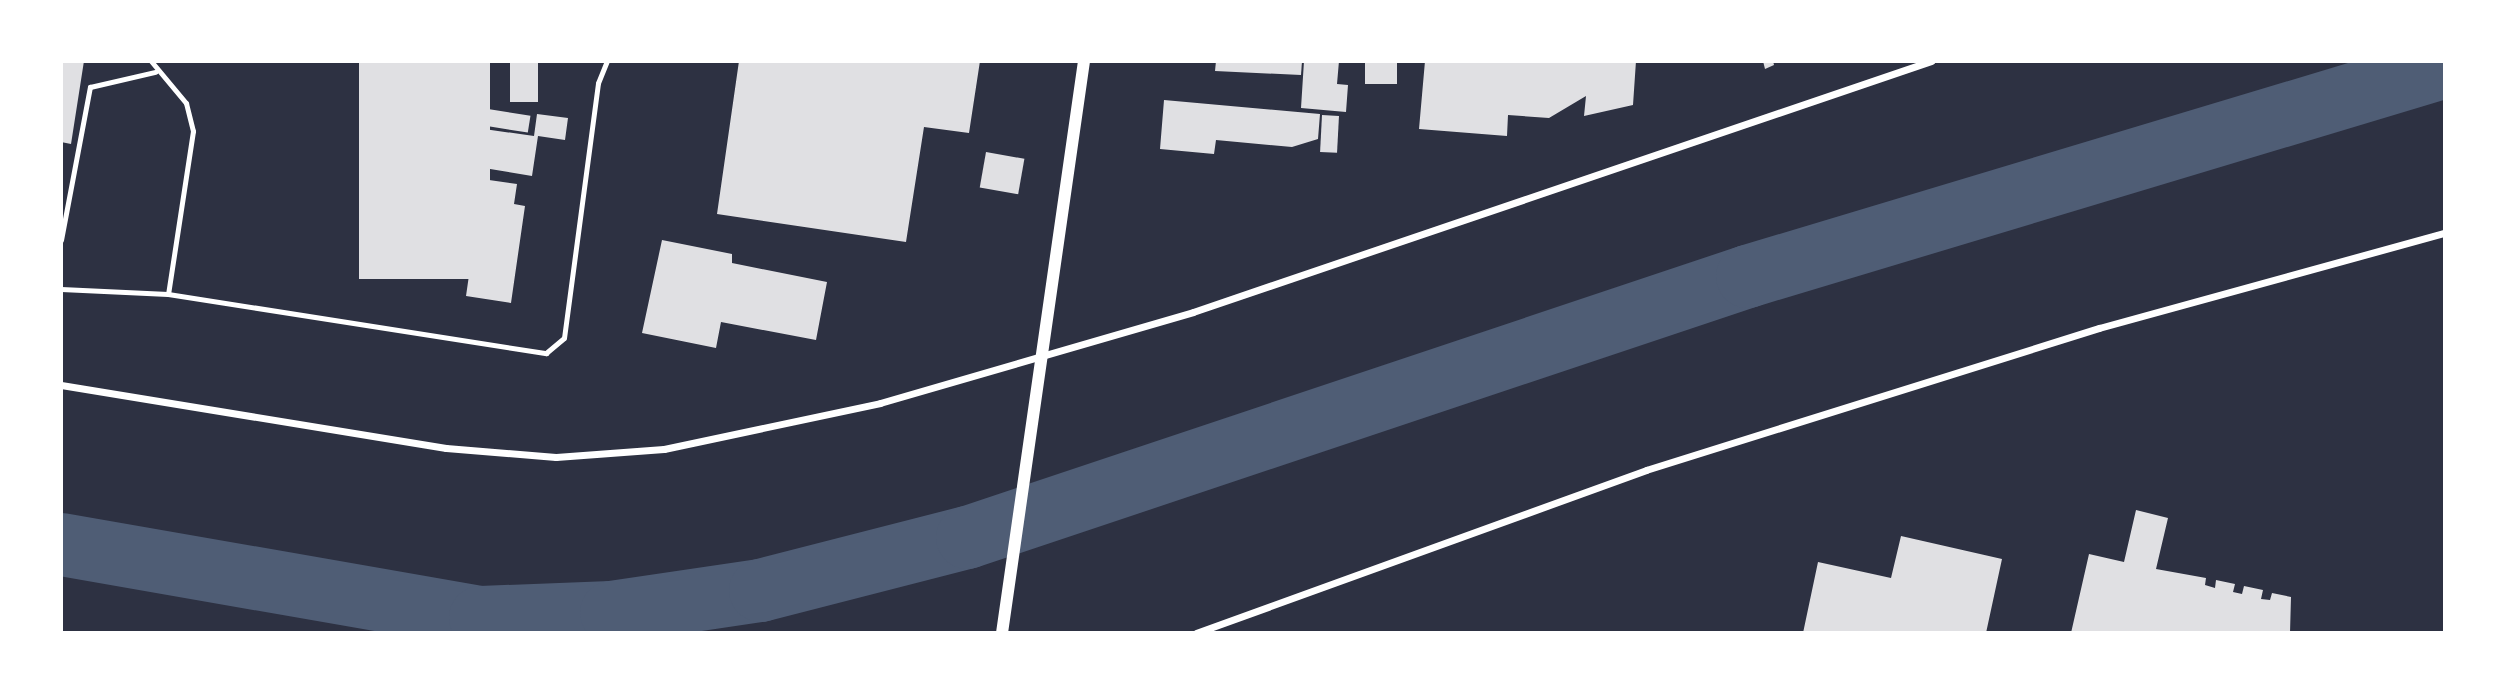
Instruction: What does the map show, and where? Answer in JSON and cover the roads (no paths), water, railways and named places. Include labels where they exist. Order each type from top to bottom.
[{"type":"street","points":[[1002,633],[1039,353],[1084,61]]},
{"type":"street","points":[[61,386],[446,448],[555,457],[664,449],[866,405],[1039,353],[1193,312],[1931,61]]},
{"type":"street","points":[[1196,633],[1646,470],[2099,328],[2445,233]]},
{"type":"lane","points":[[151,61],[155,72],[186,103],[193,131],[168,294]]},
{"type":"lane","points":[[61,289],[168,294],[546,353],[564,338],[598,83],[607,61]]},
{"type":"lane","points":[[61,240],[90,87],[155,72]]},
{"type":"waterway","points":[[61,544],[480,617],[611,612],[760,590],[967,537],[1747,276],[2445,66]]}]
